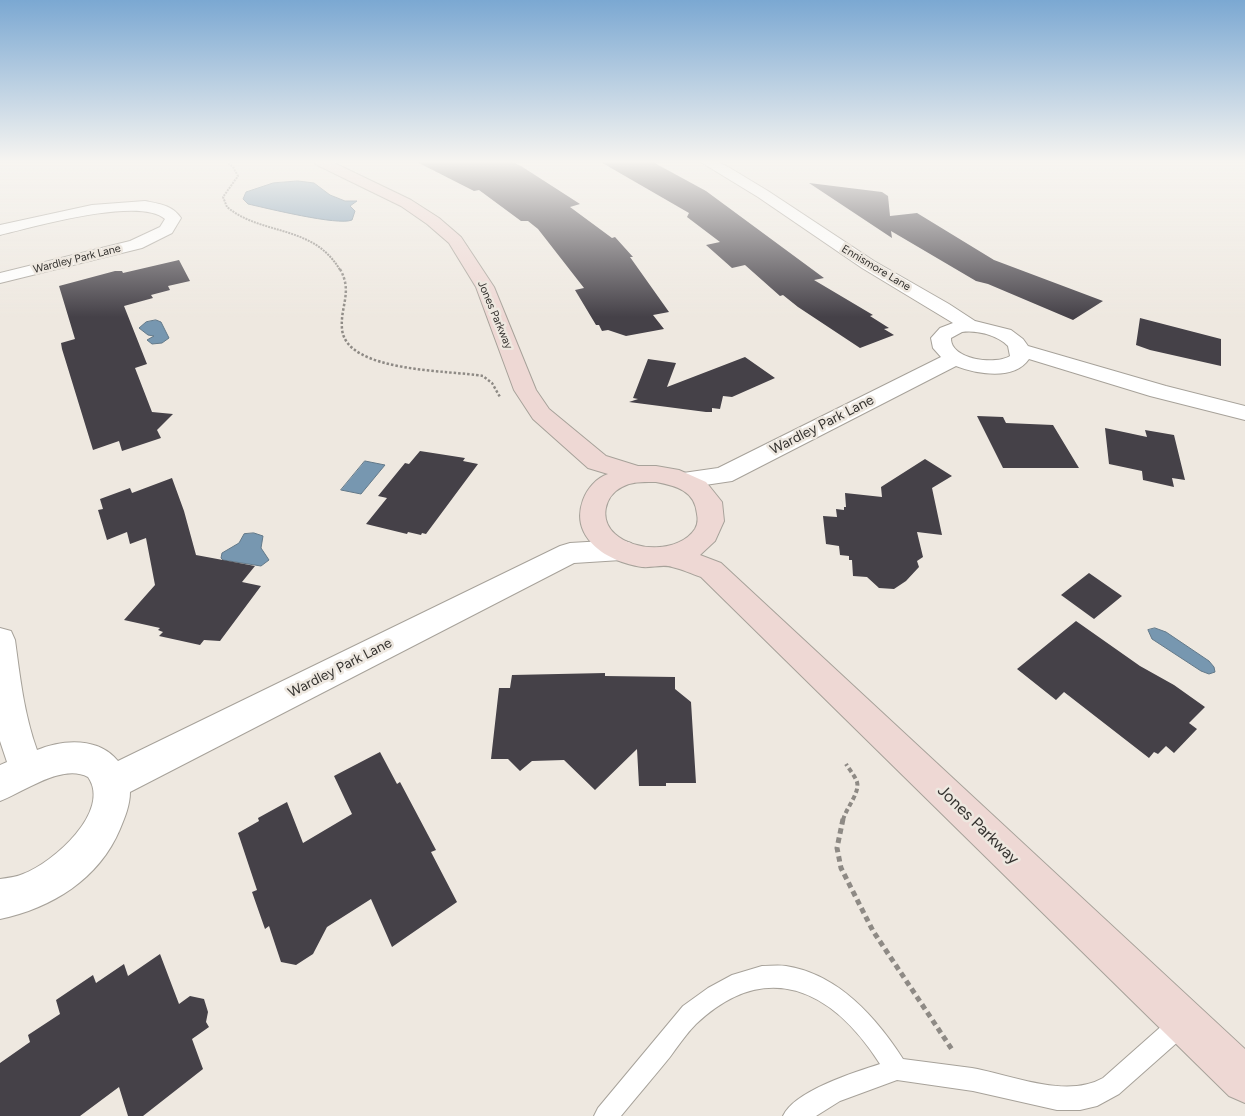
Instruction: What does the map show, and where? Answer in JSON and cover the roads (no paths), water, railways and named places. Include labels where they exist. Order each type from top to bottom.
[{"type":"street","name":"Wardley Park Lane","points":[[0,230],[86,213]]},
{"type":"street","name":"Wardley Park Lane","points":[[0,278],[136,245],[166,230],[173,218],[170,213]]},
{"type":"street","name":"Jones Parkway","points":[[421,213],[455,240],[485,287],[526,390],[542,414],[597,462],[636,474]]},
{"type":"street","name":"Ennismore Lane","points":[[792,213],[853,255],[947,309],[971,327]]},
{"type":"street","points":[[1020,350],[1019,359],[1013,364],[1003,367],[977,366],[956,358],[945,350],[941,343],[941,337],[946,331],[954,328],[971,327],[991,330],[1013,340],[1020,350],[1158,391],[1245,413]]},
{"type":"street","name":"Wardley Park Lane","points":[[685,480],[723,475],[956,358]]},
{"type":"street","points":[[597,462],[604,489]]},
{"type":"street","points":[[657,473],[685,480],[699,490],[708,501],[712,514],[706,534],[694,546],[670,555],[650,557],[620,550],[600,535],[593,522],[593,507],[599,494],[619,479],[636,474],[657,473]]},
{"type":"street","points":[[708,501],[723,475]]},
{"type":"street","name":"Wardley Park Lane","points":[[570,553],[593,522]]},
{"type":"street","points":[[706,534],[711,570]]},
{"type":"street","name":"Wardley Park Lane","points":[[111,783],[570,553],[620,550]]},
{"type":"street","name":"Jones Parkway","points":[[670,555],[711,570],[1245,1080]]},
{"type":"street","points":[[0,640],[12,726],[14,776],[49,761],[72,758],[92,761],[105,771],[111,783],[111,807],[100,831],[82,854],[58,875],[29,892],[0,899]]},
{"type":"lane","points":[[606,1116],[689,1015],[718,992],[744,981],[769,974],[790,976],[815,985],[840,1001],[872,1032],[897,1069]]},
{"type":"lane","points":[[795,1116],[832,1092],[897,1069],[973,1080],[1057,1098],[1080,1098],[1097,1094],[1112,1086],[1183,1021]]},
{"type":"water","points":[[289,213],[354,213],[352,220],[344,221]]},
{"type":"water","points":[[156,320],[161,322],[169,338],[162,343],[152,344],[147,340],[154,336],[148,335],[139,328],[146,322]]},
{"type":"water","points":[[365,461],[385,465],[361,494],[341,490]]},
{"type":"water","points":[[254,533],[263,536],[261,548],[269,560],[261,566],[223,560],[221,558],[222,553],[239,543],[244,534]]},
{"type":"water","points":[[1155,628],[1166,632],[1209,661],[1214,667],[1215,672],[1209,674],[1201,671],[1152,639],[1148,630]]}]
